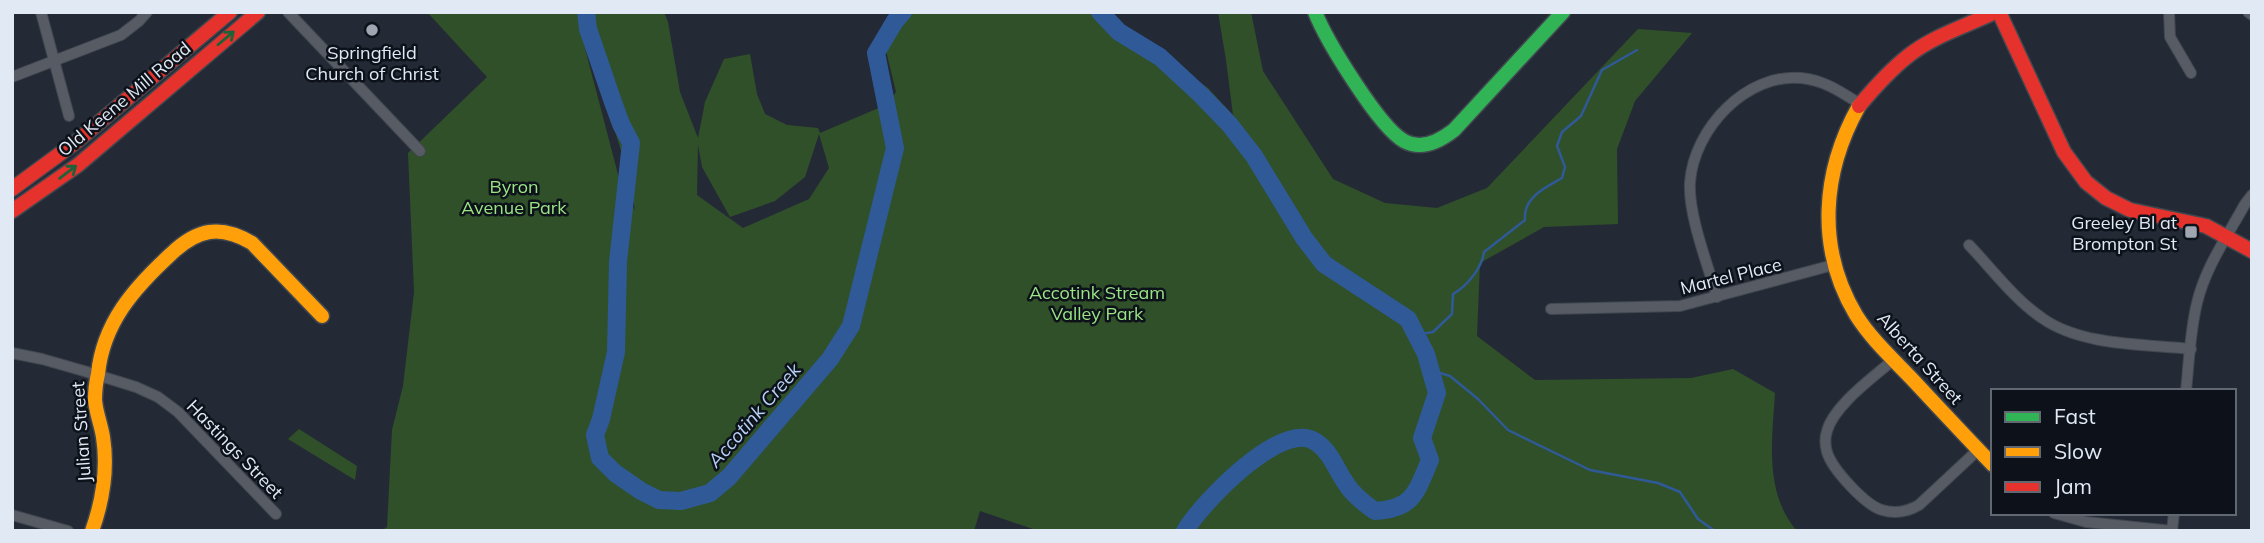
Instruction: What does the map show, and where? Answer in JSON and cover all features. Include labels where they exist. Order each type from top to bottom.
[{"type":"street","points":[[41,12],[69,116]]},
{"type":"street","points":[[12,77],[121,35],[147,12]]},
{"type":"street","name":"Old Keene Mill Road","points":[[12,189],[76,142],[230,12]]},
{"type":"street","name":"Old Keene Mill Road","points":[[12,211],[78,164],[258,12]]},
{"type":"street","points":[[288,12],[420,151]]},
{"type":"street","points":[[1315,12],[1321,31],[1386,126],[1402,141],[1424,145],[1443,139],[1454,130],[1563,12]]},
{"type":"street","points":[[1997,12],[2064,152],[2086,182],[2106,198],[2130,210],[2206,226],[2252,251]]},
{"type":"street","name":"Alberta Street","points":[[1991,463],[1893,359],[1855,313],[1833,265],[1827,220],[1829,181],[1839,144],[1860,104],[1880,79],[1910,54],[1997,12]]},
{"type":"street","points":[[2169,12],[2170,37],[2191,73]]},
{"type":"street","points":[[1717,297],[1690,191],[1695,158],[1712,126],[1746,93],[1764,83],[1782,78],[1820,82],[1860,104]]},
{"type":"street","points":[[2186,389],[2199,296],[2208,273],[2252,195]]},
{"type":"street","name":"Julian Street","points":[[92,531],[105,482],[104,447],[95,403],[97,360],[103,339],[122,303],[177,248],[203,232],[221,230],[243,237],[252,243],[322,316]]},
{"type":"street","points":[[1969,244],[2029,308],[2060,328],[2100,340],[2190,349]]},
{"type":"street","name":"Martel Place","points":[[1552,309],[1668,307],[1717,297],[1833,265]]},
{"type":"street","name":"Hastings Street","points":[[12,353],[42,359],[143,390],[171,406],[276,514]]},
{"type":"street","points":[[1893,359],[1835,413],[1827,430],[1825,445],[1832,464],[1861,496],[1881,510],[1899,512],[1912,509],[1978,450]]},
{"type":"street","points":[[12,515],[68,531]]},
{"type":"street","points":[[2061,515],[2086,522],[2172,531]]},
{"type":"green space","name":"Accotink Stream Valley Park","points":[[427,12],[664,12],[680,92],[698,138],[705,102],[724,59],[750,54],[757,94],[765,114],[787,125],[818,128],[820,133],[888,104],[896,92],[881,30],[893,12],[1103,12],[1208,88],[1233,115],[1218,12],[1251,12],[1263,71],[1333,179],[1385,203],[1437,208],[1487,188],[1638,29],[1692,33],[1635,101],[1617,149],[1618,224],[1544,227],[1480,263],[1477,336],[1535,380],[1691,378],[1733,369],[1775,393],[1772,465],[1779,500],[1797,531],[1039,531],[980,511],[974,531],[381,531],[387,527],[392,430],[403,386],[414,292],[408,153],[487,77]],"holes":[[[581,33],[588,45],[628,173],[635,210],[620,182]],[[819,134],[829,168],[809,199],[743,228],[697,195],[698,145],[702,167],[730,217],[775,201],[805,177]]]},
{"type":"green space","points":[[299,429],[357,466],[355,480],[288,439]]},
{"type":"waterway","name":"Accotink Creek","points":[[586,12],[588,29],[613,102],[631,143],[618,262],[616,352],[595,435],[600,458],[615,473],[659,500],[681,501],[710,493],[729,477],[830,359],[851,326],[895,148],[876,53],[903,12]]},
{"type":"waterway","name":"Accotink Creek","points":[[1100,12],[1119,32],[1160,57],[1230,125],[1254,156],[1304,238],[1324,264],[1408,319],[1426,354],[1437,393],[1422,438],[1430,460],[1412,497],[1398,507],[1375,511],[1350,489],[1321,446],[1301,438],[1283,442],[1244,467],[1207,502],[1185,531]]},
{"type":"waterway","points":[[1415,335],[1433,332],[1452,314],[1453,294],[1473,276],[1484,252],[1525,220],[1525,212],[1536,194],[1562,178],[1565,167],[1557,146],[1562,132],[1581,116],[1602,70],[1637,50]]},
{"type":"waterway","points":[[1430,370],[1450,376],[1478,399],[1508,430],[1590,470],[1658,483],[1680,492],[1698,519],[1715,531]]},
{"type":"traffic: fast","points":[[1315,12],[1341,61],[1381,119],[1404,141],[1417,145],[1437,141],[1454,130],[1563,12]]},
{"type":"traffic: slow","points":[[1859,106],[1837,157],[1831,183],[1830,237],[1834,263],[1843,289],[1856,315],[1875,341],[1991,463]]},
{"type":"traffic: slow","points":[[92,531],[102,496],[105,473],[103,437],[95,400],[101,356],[106,339],[122,308],[171,254],[190,239],[209,232],[230,233],[240,237],[252,243],[322,316]]},
{"type":"traffic: jam","points":[[12,189],[76,142],[230,12]]},
{"type":"traffic: jam","points":[[12,211],[78,165],[258,12]]},
{"type":"traffic: jam","points":[[1859,106],[1888,74],[1918,49],[1995,12]]},
{"type":"traffic: jam","points":[[1999,12],[2064,152],[2086,182],[2106,198],[2130,210],[2206,226],[2252,251]]},
{"type":"place","name":"Springfield Church of Christ","points":[[372,30]]},
{"type":"place","name":"Greeley Bl at Brompton St","points":[[2191,232]]},
{"type":"park label","name":"Byron Avenue Park","points":[[514,196]]}]
